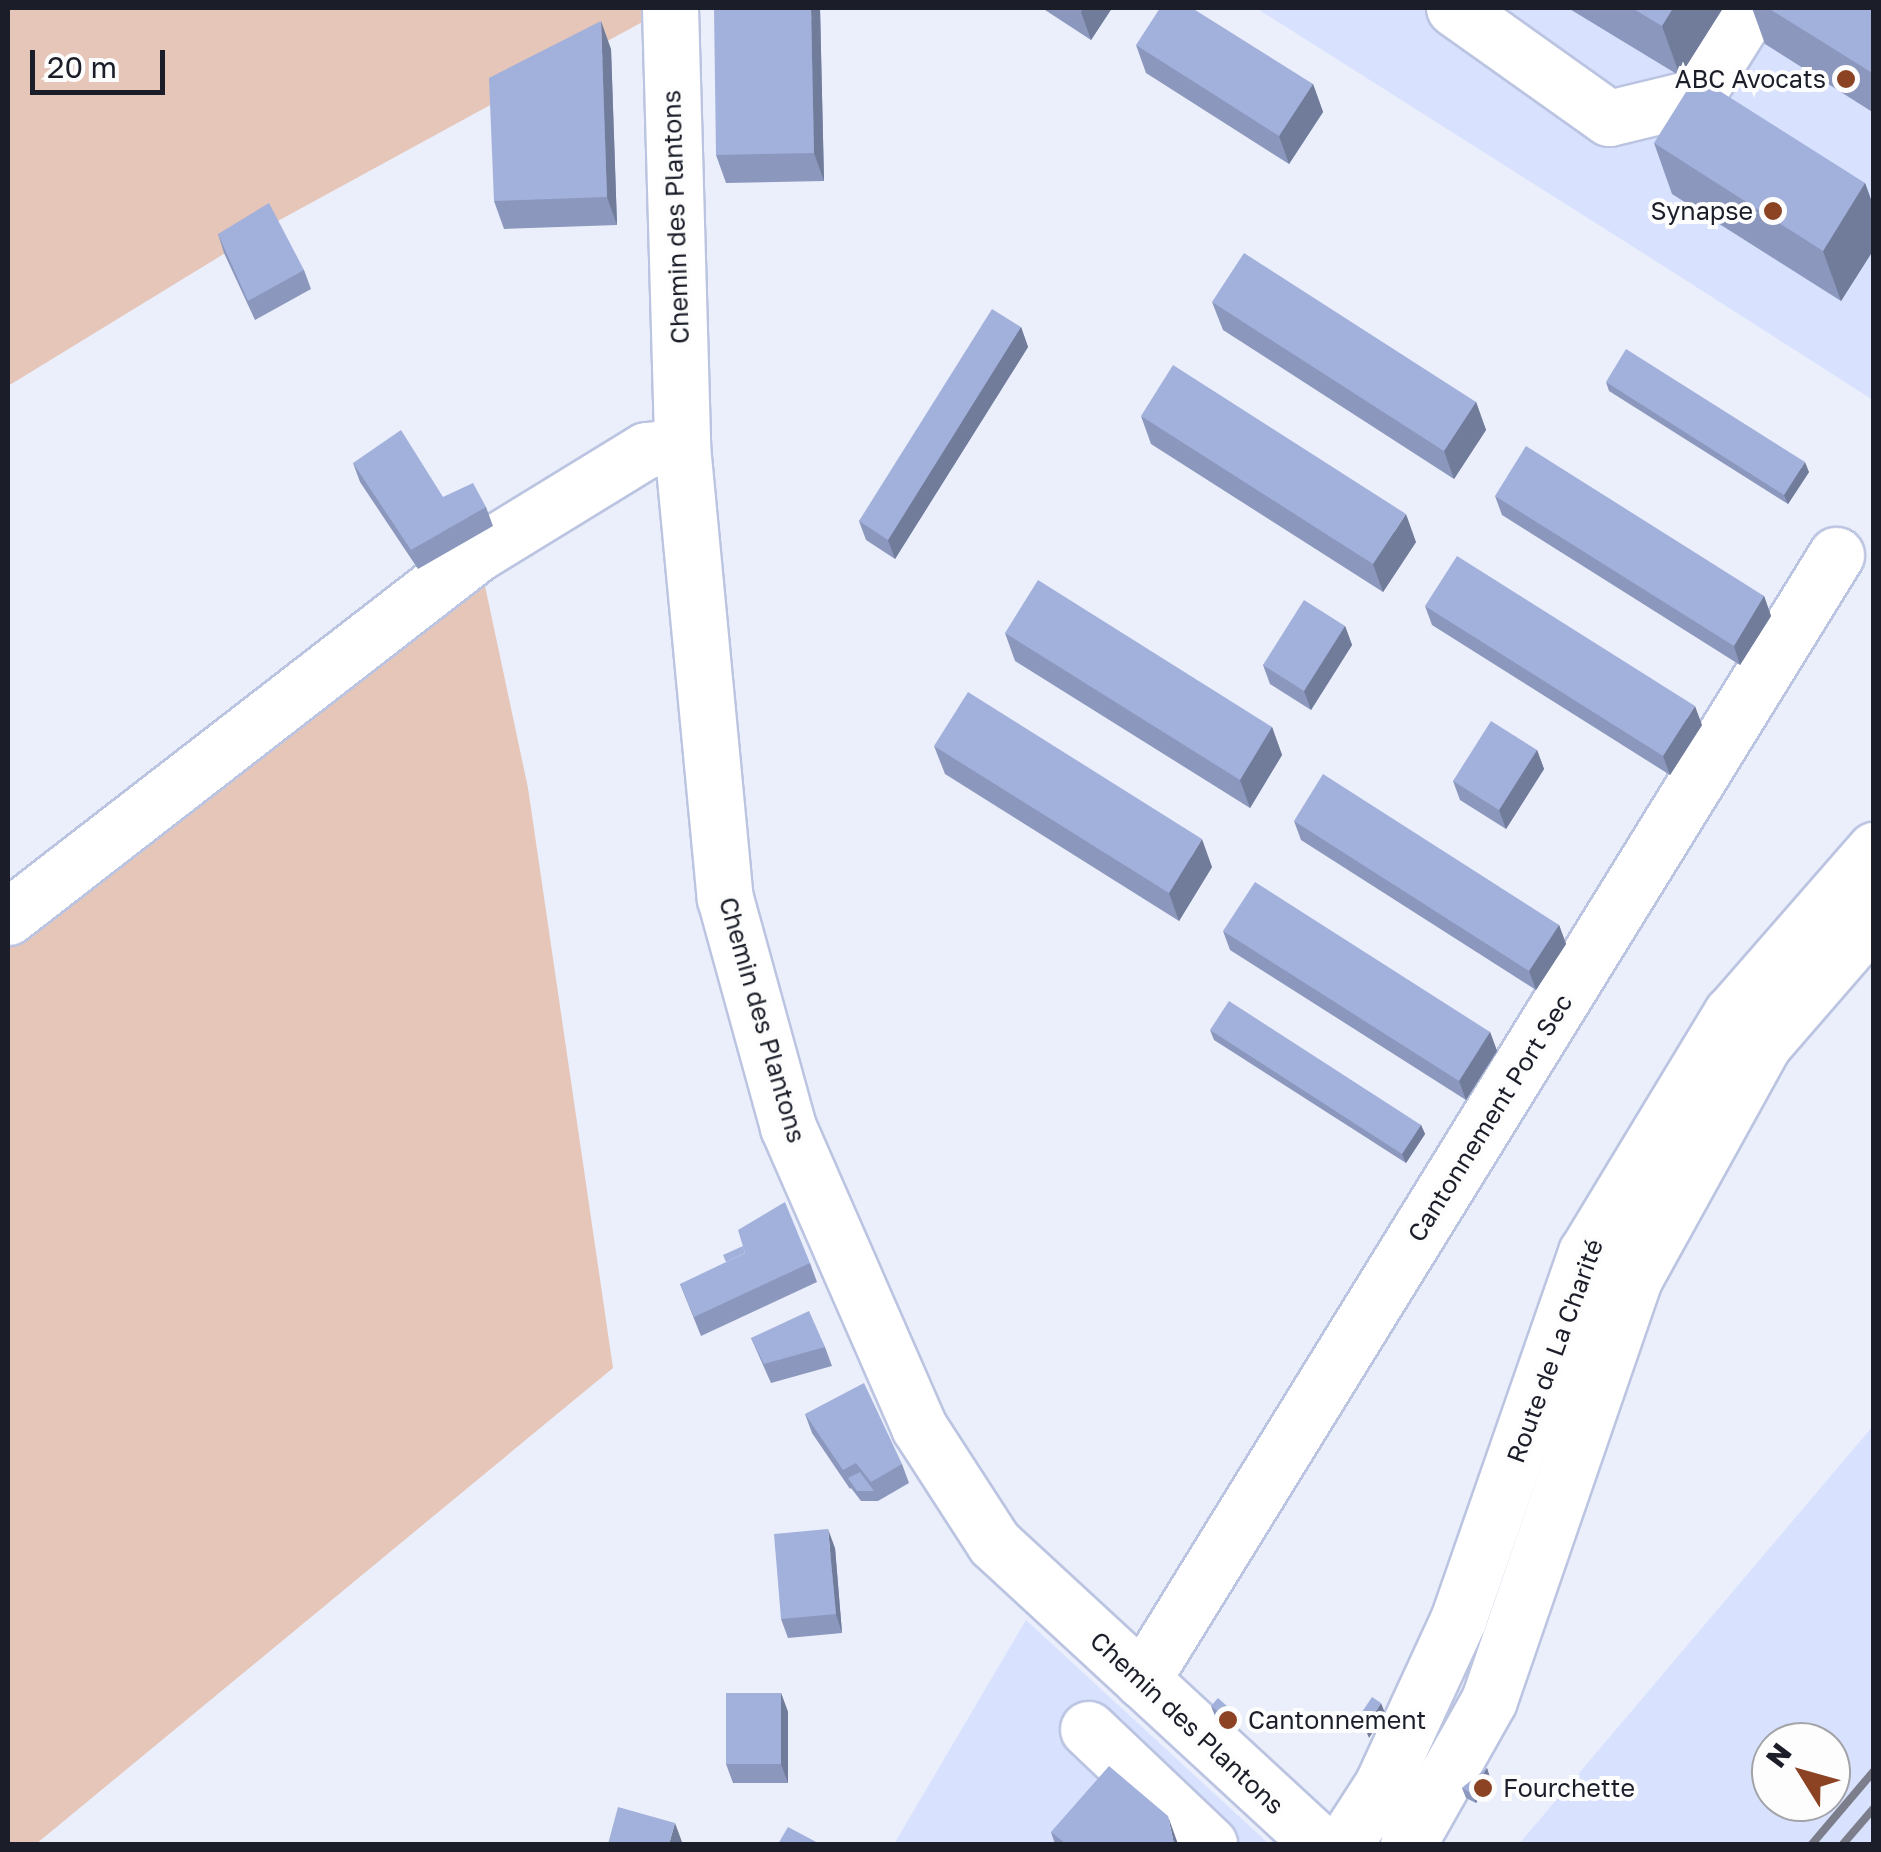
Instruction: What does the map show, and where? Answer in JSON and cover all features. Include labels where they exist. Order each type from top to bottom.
[{"type":"main road","name":"Chemin des Plantons","points":[[670,8],[682,446],[725,898],[788,1127],[918,1427],[994,1543],[1320,1844]]},
{"type":"main road","points":[[1454,8],[1609,118],[1696,97],[1751,8]]},
{"type":"main road","points":[[8,917],[478,553],[646,450],[682,446]]},
{"type":"main road","name":"Cantonnement Port Sec","points":[[1142,1680],[1836,555]]},
{"type":"main road","name":"Route de La Charité","points":[[1344,1844],[1382,1785],[1458,1620],[1586,1253],[1731,1014],[1874,850]]},
{"type":"main road","name":"Route de La Charité","points":[[1408,1844],[1489,1700],[1642,1263],[1764,1045],[1874,917]]},
{"type":"main road","points":[[1088,1730],[1209,1844]]},
{"type":"main road","points":[[1154,1790],[1202,1737]]},
{"type":"shaded area","points":[[8,8],[668,8],[276,222],[8,386]]},
{"type":"shaded area","points":[[1256,8],[1873,8],[1873,400],[1643,253]]},
{"type":"shaded area","points":[[478,553],[528,788],[613,1368],[36,1844],[8,1844],[8,917]]},
{"type":"shaded area","points":[[1873,1426],[1873,1844],[1519,1844]]},
{"type":"shaded area","points":[[1026,1620],[1269,1844],[894,1844]]},
{"type":"building","points":[[714,8],[811,8],[814,153],[716,155]]},
{"type":"building","points":[[1160,8],[1192,8],[1313,84],[1279,136],[1136,45]]},
{"type":"building","points":[[1632,8],[1673,8],[1662,26]]},
{"type":"building","points":[[1768,8],[1874,8],[1874,74]]},
{"type":"building","points":[[601,21],[607,197],[494,201],[489,78]]},
{"type":"building","points":[[1696,76],[1865,183],[1823,251],[1654,143]]},
{"type":"building","points":[[269,203],[304,270],[248,301],[218,234]]},
{"type":"building","points":[[1244,253],[1476,402],[1444,451],[1212,302]]},
{"type":"building","points":[[992,309],[1021,327],[888,540],[859,521]]},
{"type":"building","points":[[1626,349],[1805,462],[1784,495],[1606,382]]},
{"type":"building","points":[[1173,365],[1406,514],[1373,564],[1141,416]]},
{"type":"building","points":[[401,430],[443,497],[473,483],[486,507],[411,550],[353,463]]},
{"type":"building","points":[[1526,446],[1764,596],[1734,646],[1495,496]]},
{"type":"building","points":[[1457,556],[1695,706],[1663,756],[1425,606]]},
{"type":"building","points":[[1038,580],[1272,727],[1240,780],[1005,633]]},
{"type":"building","points":[[1304,600],[1345,626],[1304,691],[1263,665]]},
{"type":"building","points":[[968,692],[1202,839],[1169,893],[934,746]]},
{"type":"building","points":[[1491,721],[1537,750],[1499,810],[1453,781]]},
{"type":"building","points":[[1323,774],[1559,925],[1529,971],[1294,821]]},
{"type":"building","points":[[1255,882],[1490,1032],[1459,1081],[1223,931]]},
{"type":"building","points":[[1229,1001],[1421,1125],[1402,1154],[1210,1030]]},
{"type":"building","points":[[785,1202],[810,1263],[694,1317],[680,1284],[745,1253],[738,1230]]},
{"type":"building","points":[[743,1246],[745,1253],[726,1262],[723,1255]]},
{"type":"building","points":[[809,1311],[825,1347],[764,1364],[751,1338]]},
{"type":"building","points":[[864,1383],[902,1464],[871,1482],[856,1463],[843,1470],[805,1414]]},
{"type":"building","points":[[860,1472],[874,1491],[857,1491],[848,1478]]},
{"type":"building","points":[[828,1529],[836,1614],[781,1619],[774,1534]]},
{"type":"building","points":[[726,1693],[781,1693],[781,1764],[726,1764]]},
{"type":"building","points":[[1372,1697],[1381,1703],[1365,1728],[1360,1715]]},
{"type":"building","points":[[1218,1698],[1237,1715],[1231,1722],[1211,1706]]},
{"type":"building","points":[[1109,1766],[1168,1816],[1174,1844],[1066,1844],[1051,1832]]},
{"type":"building","points":[[1487,1768],[1472,1794],[1462,1788]]},
{"type":"building","points":[[618,1807],[675,1823],[669,1844],[608,1844]]},
{"type":"building","points":[[788,1827],[820,1844],[778,1844]]},
{"type":"railway","points":[[1812,1844],[1874,1771]]},
{"type":"railway","points":[[1843,1844],[1874,1808]]},
{"type":"place","name":"ABC Avocats","points":[[1846,79]]},
{"type":"place","name":"Synapse","points":[[1773,211]]},
{"type":"place","name":"Cantonnement","points":[[1228,1720]]},
{"type":"place","name":"Fourchette","points":[[1483,1788]]}]
